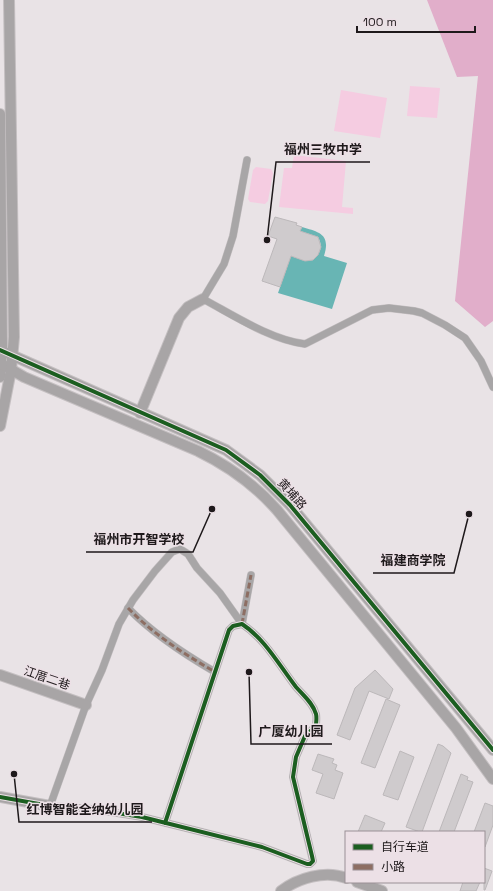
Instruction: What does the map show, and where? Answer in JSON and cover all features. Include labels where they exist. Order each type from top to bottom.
[{"type":"main road","points":[[0,426],[11,370],[14,337],[9,0]]},
{"type":"main road","points":[[0,114],[0,377]]},
{"type":"main road","points":[[140,413],[179,318],[188,307],[203,299]]},
{"type":"main road","name":"黄埔路","points":[[1,351],[140,413],[200,437],[226,450],[260,475],[290,505],[493,750]]},
{"type":"main road","name":"黄埔路","points":[[1,364],[24,377],[198,451],[224,465],[247,481],[277,510],[456,728],[493,779]]},
{"type":"main road","name":"江厝二巷","points":[[0,675],[86,705]]},
{"type":"main road","points":[[0,797],[50,806]]},
{"type":"main road","points":[[281,891],[293,883],[310,878],[332,875],[345,878]]},
{"type":"main road","points":[[360,883],[382,891]]},
{"type":"street","points":[[247,160],[233,236],[224,264],[203,299],[266,332],[287,340],[305,344],[372,310],[389,308],[422,313],[451,328],[465,338],[481,361],[493,387]]},
{"type":"street","points":[[180,550],[188,554],[197,568],[220,593],[242,624],[251,630],[270,651],[297,688],[312,705],[316,714],[316,726],[305,736],[296,757],[293,777],[313,861],[310,864],[262,848],[142,817],[92,809],[50,806],[86,705],[102,670],[119,624],[133,600],[172,552],[180,550]]},
{"type":"street","points":[[242,624],[251,575]]},
{"type":"street","points":[[128,608],[142,623],[173,646],[215,672]]},
{"type":"street","points":[[165,823],[229,630],[233,626],[242,624]]},
{"type":"shaded area","points":[[427,0],[493,0],[493,321],[485,327],[455,301],[478,76],[457,77]]},
{"type":"shaded area","points":[[410,86],[440,88],[437,118],[407,116]]},
{"type":"shaded area","points":[[341,90],[387,98],[380,138],[334,131]]},
{"type":"shaded area","points":[[294,155],[346,161],[342,207],[353,208],[353,214],[279,207],[284,168],[292,168]]},
{"type":"shaded area","points":[[256,167],[271,169],[273,173],[268,201],[265,204],[250,202],[248,199],[253,170]]},
{"type":"water","points":[[302,227],[314,231],[325,238],[326,249],[324,256],[347,263],[332,309],[278,293],[291,256],[305,261],[313,260],[318,255],[321,246],[318,237],[300,231]]},
{"type":"building","points":[[275,217],[297,223],[296,225],[302,227],[300,231],[318,237],[321,247],[318,255],[313,260],[305,261],[291,256],[280,287],[262,281],[277,239],[268,236]]},
{"type":"building","points":[[375,670],[393,689],[389,699],[369,691],[350,740],[337,735],[355,688]]},
{"type":"building","points":[[386,699],[400,705],[375,768],[361,763]]},
{"type":"building","points":[[438,744],[443,746],[451,753],[422,831],[417,831],[406,827]]},
{"type":"building","points":[[400,751],[414,757],[398,800],[383,795]]},
{"type":"building","points":[[318,754],[334,759],[332,763],[337,765],[335,770],[343,773],[334,799],[316,793],[323,774],[312,770]]},
{"type":"building","points":[[461,774],[468,777],[467,780],[473,782],[454,831],[439,831]]},
{"type":"building","points":[[485,803],[493,806],[493,825],[485,847],[485,831],[474,831]]},
{"type":"building","points":[[365,815],[385,823],[381,831],[358,831]]},
{"type":"building","points":[[485,868],[492,871],[484,890],[485,883]]},
{"type":"building","points":[[463,883],[480,883],[476,891],[460,891]]},
{"type":"marked path","points":[[242,624],[251,575]]},
{"type":"marked path","points":[[128,608],[169,643],[215,672]]},
{"type":"cycle path","points":[[0,350],[226,450],[260,475],[290,505],[493,750]]},
{"type":"cycle path","points":[[0,797],[50,806],[92,809],[142,817],[262,847],[310,864],[313,861],[293,777],[296,757],[305,736],[316,726],[315,710],[265,645],[242,624],[233,626],[229,630],[165,823]]},
{"type":"place","name":"福州三牧中学","points":[[267,240]]},
{"type":"place","name":"福州市开智学校","points":[[212,509]]},
{"type":"place","name":"福建商学院","points":[[469,514]]},
{"type":"place","name":"广厦幼儿园","points":[[249,672]]},
{"type":"place","name":"红博智能全纳幼儿园","points":[[14,774]]}]
